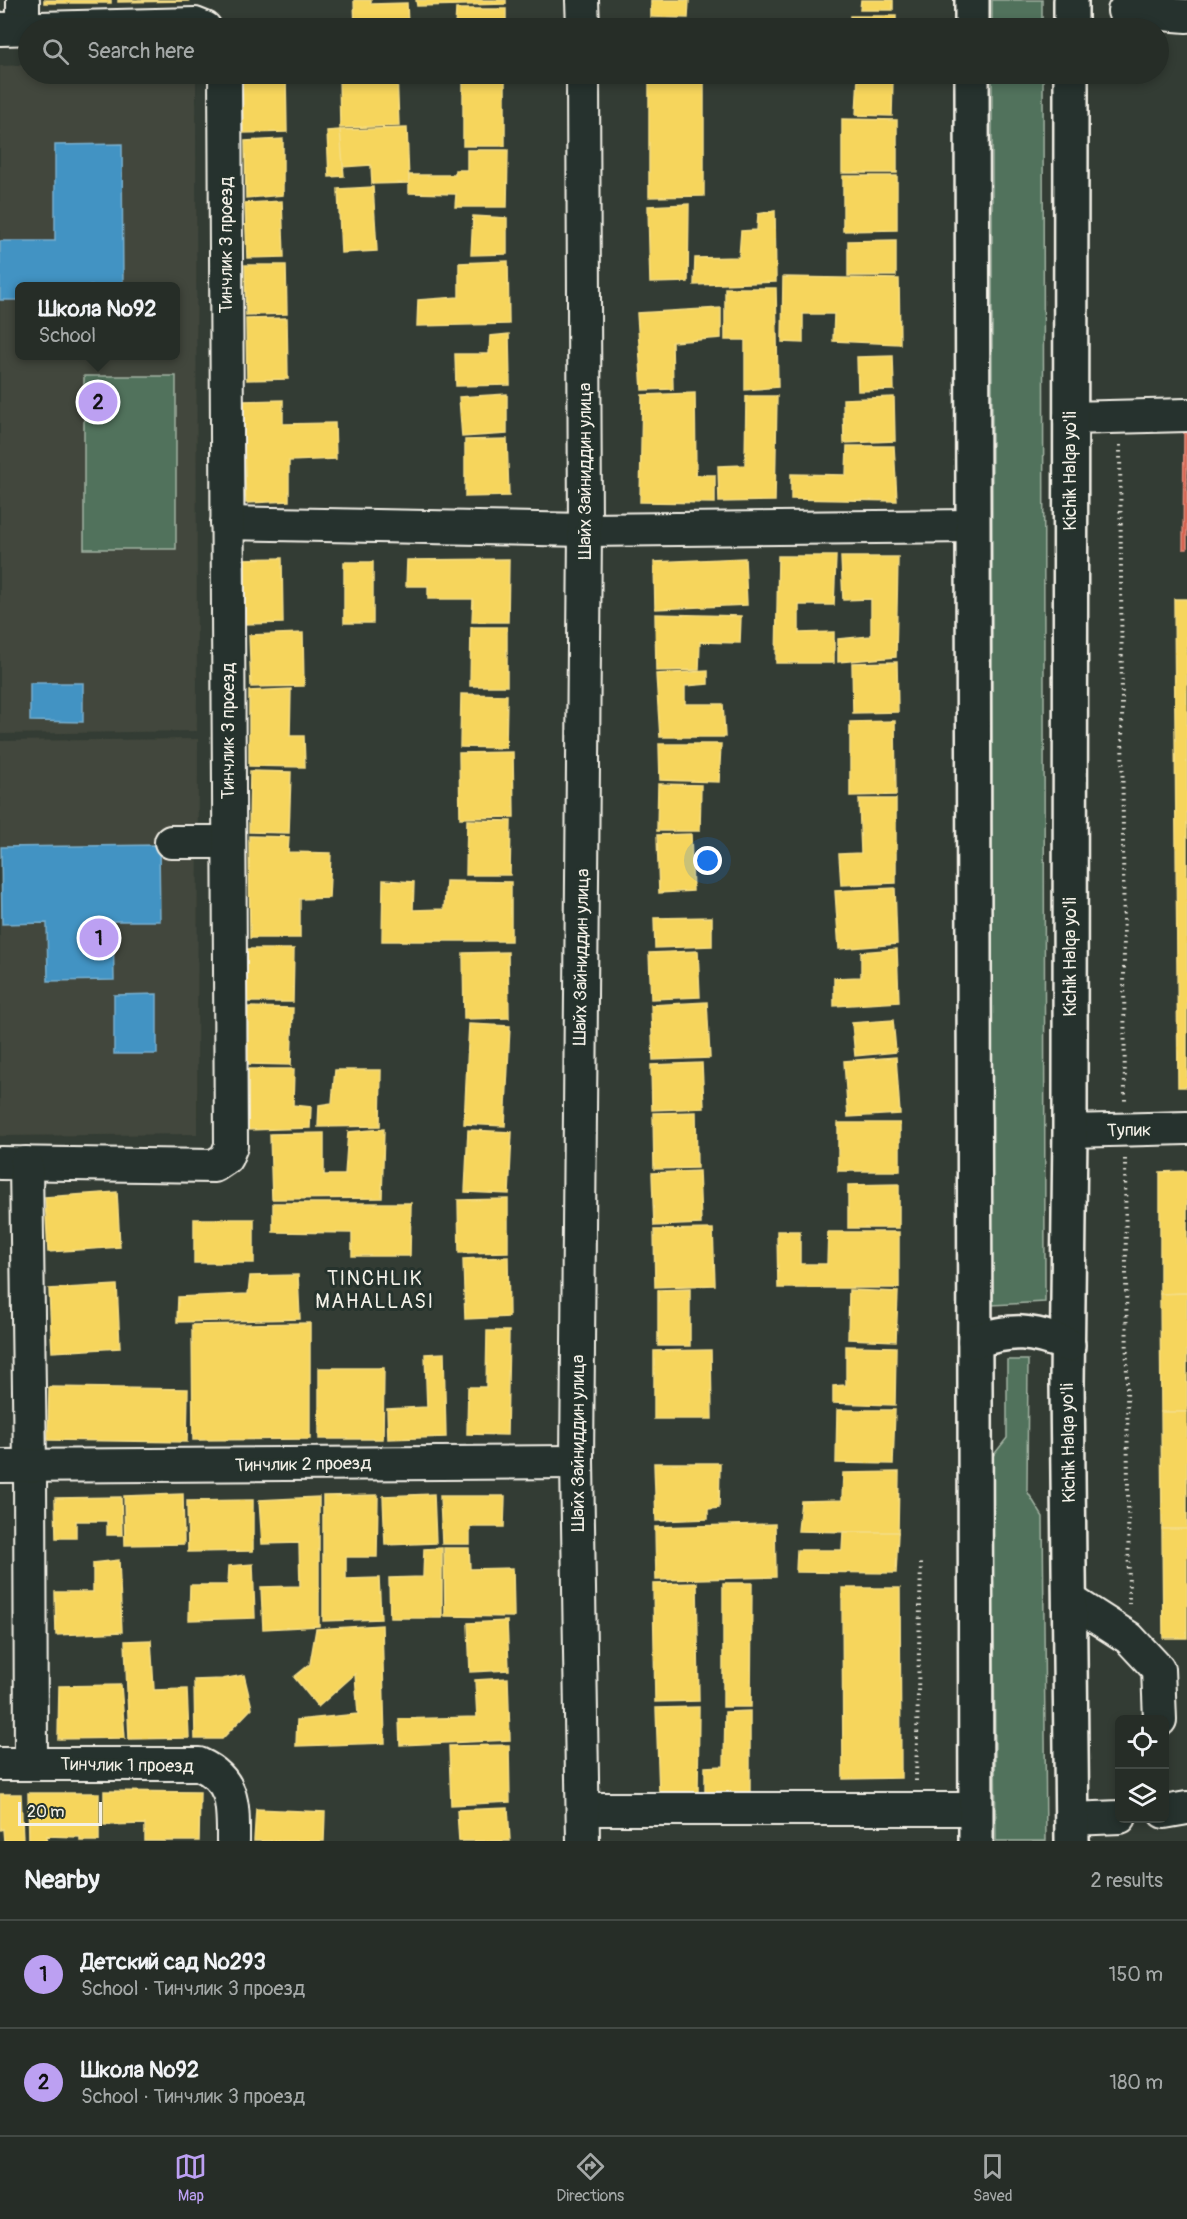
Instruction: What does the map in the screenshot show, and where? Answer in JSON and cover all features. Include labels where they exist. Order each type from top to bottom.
[{"type":"highway","points":[[972,0],[972,18]]},
{"type":"highway","points":[[1071,0],[1071,18]]},
{"type":"highway","points":[[972,84],[976,1841]]},
{"type":"highway","name":"Kichik Halqa yo'li","points":[[1071,84],[1068,1345],[1072,1830]]},
{"type":"highway","points":[[975,1341],[999,1333],[1017,1332],[1043,1335],[1068,1345]]},
{"type":"street","points":[[582,0],[583,18]]},
{"type":"street","points":[[1124,11],[1187,16]]},
{"type":"street","name":"Тинчлик 3 проезд","points":[[13,1163],[214,1166],[226,1158],[231,1146],[225,84]]},
{"type":"street","name":"Шайх Зайниддин улица","points":[[583,84],[585,530],[577,1461],[583,1841]]},
{"type":"street","points":[[1070,418],[1187,416]]},
{"type":"street","points":[[227,523],[585,530],[973,526]]},
{"type":"street","points":[[171,842],[229,842]]},
{"type":"street","name":"Тупик","points":[[1070,1131],[1187,1128]]},
{"type":"street","points":[[13,1163],[15,1466],[31,1764]]},
{"type":"street","name":"Тинчлик 2 проезд","points":[[15,1466],[577,1461]]},
{"type":"street","points":[[1070,1600],[1129,1638],[1158,1670],[1160,1715]]},
{"type":"street","name":"Тинчлик 1 проезд","points":[[0,1764],[199,1764],[214,1771],[224,1782],[230,1796],[233,1814],[233,1841]]},
{"type":"street","points":[[1169,1811],[1187,1808]]},
{"type":"street","points":[[583,1809],[976,1809]]},
{"type":"street","points":[[1072,1830],[1115,1818]]},
{"type":"path","points":[[1120,417],[1129,1638]]},
{"type":"path","points":[[916,1809],[921,1563]]},
{"type":"shaded area","points":[[18,65],[18,84],[196,84],[197,731],[0,734],[0,66]]},
{"type":"shaded area","points":[[198,739],[197,1134],[0,1136],[0,741]]},
{"type":"green space","points":[[992,0],[1042,0],[1042,18],[992,18]]},
{"type":"green space","points":[[992,84],[1043,84],[1045,1302],[992,1305]]},
{"type":"green space","points":[[84,376],[176,376],[176,549],[84,549]]},
{"type":"green space","points":[[1007,1360],[1028,1360],[1027,1491],[1043,1517],[1046,1841],[996,1841],[992,1457],[1007,1438]]},
{"type":"building: Homes","points":[[44,0],[111,0],[111,3],[44,3]]},
{"type":"building: Homes","points":[[118,0],[187,0],[188,1],[118,2]]},
{"type":"building: Homes","points":[[354,0],[371,0],[371,4],[407,3],[408,18],[355,18]]},
{"type":"building: Homes","points":[[416,0],[506,0],[506,4],[417,6]]},
{"type":"building: Homes","points":[[651,0],[689,0],[688,18],[651,17]]},
{"type":"building: Homes","points":[[861,0],[893,0],[893,10],[860,10]]},
{"type":"building: Homes","points":[[456,9],[506,9],[506,18],[456,18]]},
{"type":"building: Homes","points":[[850,16],[896,16],[896,18],[850,18]]},
{"type":"building: Homes","points":[[242,84],[286,84],[287,132],[243,133]]},
{"type":"building: Homes","points":[[339,84],[397,84],[399,126],[340,128]]},
{"type":"building: Homes","points":[[463,84],[505,84],[505,146],[463,146]]},
{"type":"building: Homes","points":[[649,84],[704,84],[704,196],[649,197]]},
{"type":"building: Homes","points":[[858,84],[893,84],[892,116],[856,115]]},
{"type":"building: Homes","points":[[842,119],[897,120],[897,173],[842,173]]},
{"type":"building: Homes","points":[[407,128],[409,183],[372,184],[371,165],[342,167],[340,130]]},
{"type":"building: Homes","points":[[340,130],[344,176],[329,177],[327,131]]},
{"type":"building: Homes","points":[[283,139],[283,195],[246,198],[245,141]]},
{"type":"building: Homes","points":[[467,150],[508,150],[507,207],[455,207],[456,194],[409,193],[409,175],[455,175],[455,170],[467,170]]},
{"type":"building: Homes","points":[[843,176],[897,176],[897,230],[843,231]]},
{"type":"building: Homes","points":[[373,187],[377,251],[341,253],[338,189]]},
{"type":"building: Homes","points":[[282,201],[284,257],[247,258],[245,203]]},
{"type":"building: Homes","points":[[689,204],[688,282],[650,283],[648,206]]},
{"type":"building: Homes","points":[[775,211],[776,282],[694,285],[695,258],[739,257],[741,231],[757,230],[758,214]]},
{"type":"building: Homes","points":[[473,216],[507,218],[507,254],[471,255]]},
{"type":"building: Homes","points":[[896,240],[896,276],[848,276],[848,241]]},
{"type":"building: Homes","points":[[508,261],[509,324],[417,326],[418,300],[459,297],[459,263]]},
{"type":"building: Homes","points":[[245,265],[286,265],[287,314],[246,315]]},
{"type":"building: Homes","points":[[783,277],[899,279],[900,344],[833,341],[834,314],[803,314],[803,343],[782,342]]},
{"type":"building: Homes","points":[[725,288],[776,288],[778,387],[745,390],[745,340],[725,340]]},
{"type":"building: Homes","points":[[721,308],[721,338],[672,342],[673,389],[642,390],[637,313]]},
{"type":"building: Homes","points":[[287,318],[288,379],[247,380],[246,319]]},
{"type":"building: Homes","points":[[509,334],[510,385],[456,386],[455,354],[489,354],[490,336]]},
{"type":"building: Homes","points":[[893,356],[894,390],[858,391],[857,357]]},
{"type":"building: Homes","points":[[695,393],[696,475],[715,475],[715,503],[640,502],[642,395]]},
{"type":"building: Homes","points":[[507,394],[507,434],[462,437],[459,397]]},
{"type":"building: Homes","points":[[746,396],[777,396],[775,501],[719,502],[718,466],[745,465]]},
{"type":"building: Homes","points":[[894,397],[895,441],[844,443],[843,399]]},
{"type":"building: Homes","points":[[283,400],[283,424],[335,423],[336,459],[289,461],[289,501],[246,503],[242,401]]},
{"type":"building: Homes","points":[[507,439],[509,496],[465,497],[465,440]]},
{"type":"building: Homes","points":[[847,446],[894,446],[897,501],[791,499],[791,474],[846,475]]},
{"type":"building: Homes","points":[[778,556],[836,556],[834,605],[799,605],[799,633],[834,632],[834,663],[776,663]]},
{"type":"building: Homes","points":[[841,557],[898,557],[896,657],[838,662],[838,639],[871,636],[871,599],[843,600]]},
{"type":"building: Homes","points":[[282,558],[283,623],[243,624],[241,559]]},
{"type":"building: Homes","points":[[745,558],[747,605],[655,609],[654,562]]},
{"type":"building: Homes","points":[[509,559],[508,622],[472,622],[473,599],[428,599],[428,586],[406,586],[407,560]]},
{"type":"building: Homes","points":[[344,562],[373,562],[373,623],[344,623]]},
{"type":"building: Homes","points":[[1174,599],[1187,599],[1187,1087],[1178,1087]]},
{"type":"building: Homes","points":[[655,614],[741,616],[740,643],[700,642],[699,670],[656,671]]},
{"type":"building: Homes","points":[[471,627],[507,627],[507,686],[470,686]]},
{"type":"building: Homes","points":[[303,633],[304,686],[251,687],[249,635]]},
{"type":"building: Homes","points":[[897,662],[898,712],[853,713],[852,663]]},
{"type":"building: Homes","points":[[708,671],[708,684],[685,686],[685,704],[723,704],[725,737],[660,737],[656,674]]},
{"type":"building: Homes","points":[[291,689],[290,736],[304,736],[305,767],[249,766],[249,691]]},
{"type":"building: Homes","points":[[461,694],[507,695],[506,748],[460,747]]},
{"type":"building: Homes","points":[[895,721],[896,795],[850,796],[850,722]]},
{"type":"building: Homes","points":[[659,744],[721,744],[719,782],[660,780]]},
{"type":"building: Homes","points":[[513,752],[514,817],[460,818],[459,753]]},
{"type":"building: Homes","points":[[250,771],[291,772],[289,833],[249,832]]},
{"type":"building: Homes","points":[[658,784],[701,785],[700,831],[657,831]]},
{"type":"building: Homes","points":[[859,799],[896,799],[896,883],[841,885],[839,854],[861,853]]},
{"type":"building: Homes","points":[[467,820],[511,821],[510,875],[466,875]]},
{"type":"building: Homes","points":[[691,834],[693,891],[659,893],[657,835]]},
{"type":"building: Homes","points":[[249,836],[289,837],[288,852],[331,853],[329,898],[300,899],[300,938],[250,938]]},
{"type":"building: Homes","points":[[383,880],[414,882],[413,910],[444,909],[446,881],[511,882],[511,941],[382,941]]},
{"type":"building: Homes","points":[[895,888],[897,944],[839,949],[835,891]]},
{"type":"building: Homes","points":[[712,917],[712,946],[655,948],[654,918]]},
{"type":"building: Homes","points":[[247,949],[294,949],[293,1002],[247,1002]]},
{"type":"building: Homes","points":[[897,949],[899,1002],[834,1006],[834,978],[861,977],[861,952]]},
{"type":"building: Homes","points":[[698,951],[700,997],[651,999],[649,953]]},
{"type":"building: Homes","points":[[508,952],[509,1018],[464,1019],[463,953]]},
{"type":"building: Homes","points":[[707,1002],[710,1058],[653,1060],[651,1005]]},
{"type":"building: Homes","points":[[248,1007],[293,1008],[291,1065],[247,1064]]},
{"type":"building: Homes","points":[[893,1020],[896,1052],[855,1056],[852,1023]]},
{"type":"building: Homes","points":[[469,1024],[510,1026],[505,1126],[464,1124]]},
{"type":"building: Homes","points":[[896,1057],[900,1114],[848,1117],[844,1061]]},
{"type":"building: Homes","points":[[702,1063],[704,1108],[652,1110],[651,1065]]},
{"type":"building: Homes","points":[[247,1069],[294,1069],[293,1105],[311,1107],[310,1128],[246,1130]]},
{"type":"building: Homes","points":[[335,1070],[381,1070],[380,1126],[318,1127],[319,1105],[332,1103]]},
{"type":"building: Homes","points":[[696,1112],[697,1168],[654,1169],[653,1113]]},
{"type":"building: Homes","points":[[838,1123],[900,1123],[900,1171],[838,1171]]},
{"type":"building: Homes","points":[[384,1129],[382,1198],[272,1199],[270,1134],[324,1133],[324,1175],[345,1175],[348,1132]]},
{"type":"building: Homes","points":[[468,1130],[512,1132],[509,1194],[465,1192]]},
{"type":"building: Homes","points":[[699,1171],[701,1224],[654,1226],[652,1173]]},
{"type":"building: Homes","points":[[1187,1171],[1187,1293],[1160,1294],[1160,1172]]},
{"type":"building: Homes","points":[[899,1184],[899,1228],[848,1228],[848,1185]]},
{"type":"building: Homes","points":[[117,1192],[120,1247],[48,1252],[45,1197]]},
{"type":"building: Homes","points":[[508,1199],[508,1252],[459,1253],[458,1200]]},
{"type":"building: Homes","points":[[273,1203],[411,1203],[410,1256],[352,1256],[352,1233],[273,1232]]},
{"type":"building: Homes","points":[[194,1219],[254,1219],[254,1263],[194,1263]]},
{"type":"building: Homes","points":[[713,1229],[715,1285],[655,1287],[654,1230]]},
{"type":"building: Homes","points":[[777,1231],[800,1231],[800,1264],[827,1264],[828,1232],[899,1232],[899,1288],[778,1288]]},
{"type":"building: Homes","points":[[508,1257],[509,1317],[465,1319],[463,1259]]},
{"type":"building: Homes","points":[[298,1275],[300,1319],[177,1322],[178,1297],[248,1294],[250,1276]]},
{"type":"building: Homes","points":[[117,1285],[120,1348],[52,1352],[49,1289]]},
{"type":"building: Homes","points":[[690,1289],[690,1346],[658,1346],[658,1290]]},
{"type":"building: Homes","points":[[849,1290],[898,1292],[896,1341],[848,1339]]},
{"type":"building: Homes","points":[[1187,1293],[1187,1412],[1161,1412],[1160,1294]]},
{"type":"building: Homes","points":[[310,1323],[310,1439],[193,1440],[192,1325]]},
{"type":"building: Homes","points":[[487,1331],[509,1331],[507,1435],[467,1434],[468,1387],[486,1387]]},
{"type":"building: Homes","points":[[846,1346],[896,1347],[895,1405],[833,1403],[833,1386],[846,1385]]},
{"type":"building: Homes","points":[[711,1350],[712,1419],[654,1419],[654,1351]]},
{"type":"building: Homes","points":[[444,1353],[446,1437],[388,1439],[387,1409],[427,1407],[425,1354]]},
{"type":"building: Homes","points":[[319,1368],[384,1368],[383,1439],[319,1439]]},
{"type":"building: Homes","points":[[49,1387],[188,1389],[187,1442],[48,1440]]},
{"type":"building: Homes","points":[[837,1410],[895,1410],[893,1464],[836,1463]]},
{"type":"building: Homes","points":[[1161,1412],[1187,1412],[1187,1529],[1162,1529]]},
{"type":"building: Homes","points":[[654,1463],[720,1463],[719,1508],[708,1509],[708,1519],[656,1521]]},
{"type":"building: Homes","points":[[899,1472],[898,1533],[798,1531],[801,1501],[842,1500],[843,1473]]},
{"type":"building: Homes","points":[[183,1494],[184,1544],[125,1545],[124,1496]]},
{"type":"building: Homes","points":[[434,1494],[436,1543],[385,1545],[383,1496]]},
{"type":"building: Homes","points":[[378,1495],[377,1557],[346,1557],[346,1579],[379,1578],[381,1619],[323,1621],[323,1496]]},
{"type":"building: Homes","points":[[440,1496],[505,1496],[504,1527],[470,1527],[470,1544],[442,1544]]},
{"type":"building: Homes","points":[[121,1497],[122,1535],[107,1535],[107,1521],[76,1521],[76,1538],[56,1538],[55,1498]]},
{"type":"building: Homes","points":[[319,1497],[319,1626],[263,1629],[261,1587],[300,1586],[299,1543],[262,1544],[259,1500]]},
{"type":"building: Homes","points":[[253,1500],[253,1551],[188,1552],[187,1501]]},
{"type":"building: Homes","points":[[775,1524],[776,1577],[656,1580],[655,1527]]},
{"type":"building: Homes","points":[[1162,1529],[1187,1529],[1187,1638],[1163,1638]]},
{"type":"building: Homes","points":[[843,1532],[898,1532],[896,1573],[796,1572],[797,1550],[842,1550]]},
{"type":"building: Homes","points":[[442,1548],[442,1618],[390,1618],[389,1578],[423,1577],[424,1549]]},
{"type":"building: Homes","points":[[444,1548],[469,1548],[470,1569],[513,1568],[514,1617],[445,1616]]},
{"type":"building: Homes","points":[[119,1560],[122,1632],[56,1635],[55,1592],[93,1592],[93,1563]]},
{"type":"building: Homes","points":[[253,1564],[255,1618],[189,1620],[190,1585],[228,1585],[229,1566]]},
{"type":"building: Homes","points":[[697,1583],[699,1701],[655,1702],[653,1584]]},
{"type":"building: Homes","points":[[723,1583],[752,1583],[751,1707],[723,1707]]},
{"type":"building: Homes","points":[[842,1588],[900,1588],[901,1778],[843,1779]]},
{"type":"building: Homes","points":[[507,1621],[509,1670],[470,1672],[468,1623]]},
{"type":"building: Homes","points":[[382,1625],[385,1743],[296,1746],[297,1720],[358,1714],[355,1674],[318,1707],[294,1677],[310,1664],[316,1629]]},
{"type":"building: Homes","points":[[151,1640],[154,1690],[187,1689],[189,1738],[129,1739],[125,1641]]},
{"type":"building: Homes","points":[[244,1675],[252,1708],[222,1739],[195,1739],[194,1680]]},
{"type":"building: Homes","points":[[508,1678],[510,1740],[400,1745],[399,1719],[477,1717],[475,1680]]},
{"type":"building: Homes","points":[[121,1685],[125,1738],[58,1739],[59,1686]]},
{"type":"building: Homes","points":[[699,1707],[698,1792],[659,1792],[656,1708]]},
{"type":"building: Homes","points":[[750,1711],[750,1792],[705,1792],[705,1767],[724,1766],[725,1712]]},
{"type":"building: Homes","points":[[509,1745],[510,1802],[451,1805],[449,1746]]},
{"type":"building: Homes","points":[[104,1791],[200,1792],[199,1841],[145,1841],[145,1824],[104,1825]]},
{"type":"building: Homes","points":[[28,1793],[99,1793],[99,1841],[80,1841],[80,1837],[47,1836],[47,1841],[29,1841]]},
{"type":"building: Homes","points":[[0,1794],[21,1794],[23,1841],[4,1841],[3,1829],[0,1830]]},
{"type":"building: Homes","points":[[508,1808],[510,1841],[459,1841],[457,1810]]},
{"type":"building: Homes","points":[[256,1809],[325,1812],[324,1841],[254,1841]]},
{"type":"building: Shops","points":[[1184,431],[1187,431],[1187,549],[1183,549]]},
{"type":"building: Schools","points":[[122,144],[123,282],[15,282],[15,300],[0,300],[0,241],[55,241],[55,145]]},
{"type":"building: Schools","points":[[30,683],[83,683],[83,722],[30,721]]},
{"type":"building: Schools","points":[[159,845],[160,921],[113,921],[114,980],[48,981],[47,923],[2,924],[1,847]]},
{"type":"building: Schools","points":[[157,994],[157,1054],[114,1054],[114,995]]},
{"type":"place","name":"Школа №92","points":[[98,402]]},
{"type":"place","name":"Детский сад №293","points":[[99,938]]},
{"type":"district","name":"TINCHLIK MAHALLASI","points":[[375,1290]]}]
